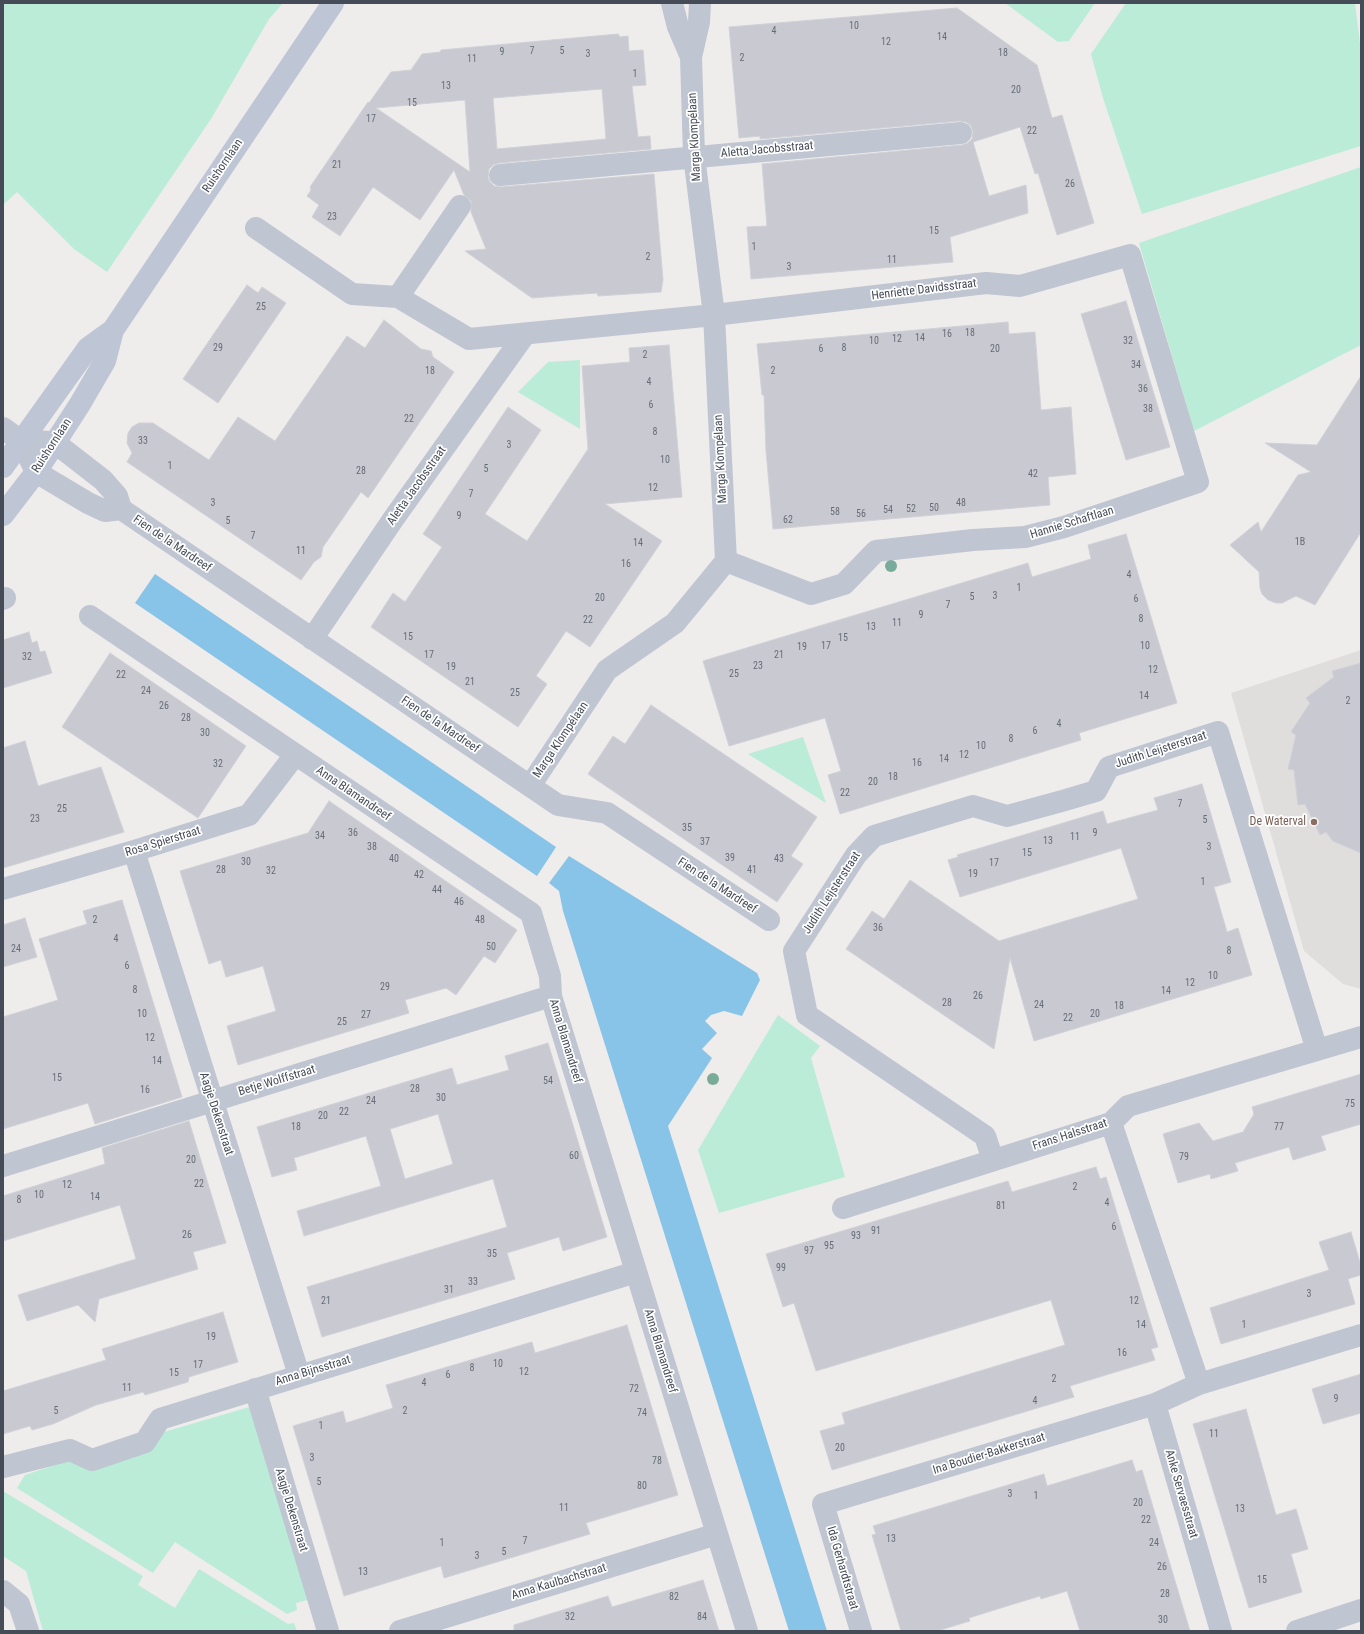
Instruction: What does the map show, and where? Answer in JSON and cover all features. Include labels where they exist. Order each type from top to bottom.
[{"type":"main road","name":"Ruishornlaan","points":[[3,515],[36,472],[80,404],[105,361],[113,330],[333,3]]},
{"type":"main road","name":"Ruishornlaan","points":[[3,466],[88,348],[113,330]]},
{"type":"street","name":"Marga Klompélaan","points":[[672,3],[678,27],[691,57]]},
{"type":"street","name":"Marga Klompélaan","points":[[530,786],[607,670],[675,623],[726,562],[714,314],[694,156],[691,57],[700,3]]},
{"type":"street","name":"Aletta Jacobsstraat","points":[[500,175],[694,156],[961,133]]},
{"type":"street","points":[[398,296],[460,206]]},
{"type":"street","points":[[256,228],[352,294],[398,296],[469,339],[714,314]]},
{"type":"street","name":"Henriette Davidsstraat","points":[[714,314],[986,283],[1020,286],[1130,255]]},
{"type":"street","name":"Hannie Schaftlaan","points":[[726,562],[811,594],[844,584],[876,551],[973,540],[1025,537],[1064,527],[1198,482],[1130,255]]},
{"type":"street","name":"Aletta Jacobsstraat","points":[[312,639],[394,518],[525,334]]},
{"type":"street","points":[[3,428],[21,441],[36,472]]},
{"type":"street","points":[[21,441],[54,442]]},
{"type":"street","name":"Fien de la Mardreef","points":[[54,442],[103,480],[117,496],[121,509]]},
{"type":"street","name":"Fien de la Mardreef","points":[[36,472],[88,503],[105,510],[121,509],[558,805],[607,813],[769,920]]},
{"type":"street","name":"Anna Blamandreef","points":[[90,616],[531,913],[550,976],[551,996],[747,1631]]},
{"type":"street","name":"Judith Leijsterstraat","points":[[993,1160],[985,1136],[807,1015],[794,951],[856,855],[874,836],[973,806],[1006,816],[1096,791],[1109,767],[1218,732],[1317,1050]]},
{"type":"street","name":"Rosa Spierstraat","points":[[3,889],[134,851],[249,815],[296,754]]},
{"type":"street","name":"Aagje Dekenstraat","points":[[134,851],[299,1375]]},
{"type":"street","name":"Betje Wolffstraat","points":[[3,1166],[551,996]]},
{"type":"street","name":"Frans Halsstraat","points":[[843,1208],[1111,1123],[1128,1106],[1361,1037]]},
{"type":"street","points":[[1111,1123],[1198,1384]]},
{"type":"street","name":"Anna Bijnsstraat","points":[[3,1468],[70,1450],[92,1460],[145,1442],[160,1419],[636,1272]]},
{"type":"street","points":[[1155,1404],[1198,1384],[1361,1335]]},
{"type":"street","name":"Aagje Dekenstraat","points":[[255,1389],[328,1631]]},
{"type":"street","name":"Ina Boudier-Bakkerstraat","points":[[823,1504],[1155,1404]]},
{"type":"street","name":"Anke Servaesstraat","points":[[1155,1404],[1221,1631]]},
{"type":"street","name":"Ida Gerhardtstraat","points":[[823,1504],[861,1631]]},
{"type":"street","name":"Anna Kaulbachstraat","points":[[400,1631],[717,1534]]},
{"type":"street","points":[[3,1592],[19,1604],[28,1631]]},
{"type":"street","points":[[1297,1631],[1361,1610]]},
{"type":"shaded area","name":"De Waterval","points":[[1361,650],[1361,989],[1343,984],[1304,951],[1231,693]]},
{"type":"green space","points":[[3,3],[283,3],[269,19],[211,119],[107,272],[74,249],[17,192],[3,205]]},
{"type":"green space","points":[[1005,3],[1095,3],[1069,41],[1058,42]]},
{"type":"green space","points":[[1126,3],[1355,3],[1361,52],[1361,146],[1142,214],[1103,98],[1091,54]]},
{"type":"green space","points":[[1361,167],[1361,345],[1194,431],[1139,243]]},
{"type":"green space","points":[[580,360],[580,429],[518,392],[548,362]]},
{"type":"green space","points":[[803,737],[826,803],[748,754]]},
{"type":"green space","points":[[778,1015],[820,1046],[811,1058],[845,1177],[719,1213],[698,1150]]},
{"type":"green space","points":[[256,1405],[315,1598],[296,1603],[297,1610],[287,1614],[175,1542],[153,1573],[17,1488],[25,1475],[79,1457]]},
{"type":"green space","points":[[3,1491],[143,1576],[138,1585],[175,1608],[199,1569],[288,1624],[294,1623],[297,1631],[43,1631],[26,1571],[3,1556]]},
{"type":"water","points":[[155,574],[556,847],[537,876],[135,603]]},
{"type":"water","points":[[569,856],[757,973],[760,980],[742,1016],[724,1011],[711,1015],[705,1021],[717,1033],[702,1049],[712,1058],[668,1126],[827,1631],[789,1631],[563,911],[559,891],[549,883]]},
{"type":"building","points":[[957,8],[1037,65],[1052,118],[1062,115],[1094,223],[1057,235],[1038,173],[1035,174],[1020,127],[973,142],[989,196],[1026,185],[1028,213],[950,237],[953,262],[751,279],[747,227],[767,226],[762,164],[962,145],[968,143],[972,139],[973,132],[971,126],[966,122],[960,121],[760,139],[760,136],[739,138],[729,27]]},
{"type":"building","points":[[618,34],[620,37],[628,36],[629,51],[643,50],[646,85],[632,86],[638,137],[650,136],[651,149],[499,163],[493,165],[489,169],[488,177],[494,186],[501,187],[654,174],[663,280],[661,292],[598,296],[597,293],[532,298],[465,251],[486,249],[471,212],[471,201],[464,195],[454,170],[420,220],[373,187],[340,236],[312,217],[319,205],[307,196],[311,190],[310,187],[368,102],[369,103],[391,72],[411,70],[422,54],[440,52],[441,50]],"holes":[[[602,89],[606,139],[497,149],[493,98]],[[465,100],[470,172],[376,108]]]},
{"type":"building","points":[[247,285],[258,293],[262,287],[286,303],[218,403],[183,379]]},
{"type":"building","points":[[1126,301],[1170,447],[1126,460],[1081,314]]},
{"type":"building","points":[[384,320],[421,349],[431,351],[433,357],[454,372],[368,498],[361,492],[323,547],[321,557],[314,562],[301,580],[127,462],[132,453],[127,443],[128,433],[132,427],[139,423],[153,423],[209,460],[238,417],[275,441],[347,336],[365,348]]},
{"type":"building","points":[[1008,322],[1009,334],[1035,332],[1041,410],[1071,407],[1076,474],[1048,477],[1050,505],[773,529],[766,451],[764,395],[762,395],[757,344]]},
{"type":"building","points":[[669,345],[682,497],[605,504],[662,541],[590,647],[566,631],[536,676],[547,684],[518,727],[371,627],[393,593],[405,602],[442,547],[423,534],[508,407],[541,430],[485,514],[527,541],[588,449],[582,366],[630,362],[629,348]]},
{"type":"building","points":[[1361,376],[1361,532],[1315,605],[1296,596],[1282,603],[1276,603],[1268,600],[1262,594],[1260,588],[1259,572],[1230,545],[1258,522],[1261,532],[1298,475],[1311,472],[1265,443],[1317,445]]},
{"type":"building","points":[[1126,534],[1177,703],[1079,733],[1081,740],[840,814],[828,775],[841,771],[825,718],[729,746],[703,661],[1028,563],[1032,577],[1091,559],[1088,545]]},
{"type":"building","points":[[29,632],[32,643],[37,641],[40,652],[45,651],[52,673],[3,688],[3,640]]},
{"type":"building","points":[[110,653],[246,746],[198,818],[62,727]]},
{"type":"building","points":[[1361,663],[1361,853],[1333,841],[1326,832],[1320,835],[1305,804],[1298,805],[1294,770],[1288,769],[1296,735],[1291,732],[1310,703],[1306,698],[1334,677],[1332,671]]},
{"type":"building","points":[[651,705],[817,817],[791,856],[803,864],[777,902],[588,774],[613,736],[625,744]]},
{"type":"building","points":[[25,741],[38,786],[101,767],[124,832],[3,868],[3,748]]},
{"type":"building","points":[[1202,784],[1231,882],[1214,887],[1227,932],[1238,928],[1252,975],[1034,1041],[1010,958],[994,1049],[846,949],[872,911],[884,919],[910,880],[999,941],[1138,899],[1121,848],[960,897],[948,860],[958,857],[957,855],[1103,811],[1107,824],[1158,810],[1154,798]]},
{"type":"building","points":[[329,801],[517,930],[495,963],[484,956],[456,995],[446,988],[405,1000],[409,1013],[238,1065],[227,1026],[276,1011],[263,966],[226,977],[221,960],[209,964],[180,871],[308,833]]},
{"type":"building","points":[[122,900],[182,1097],[95,1124],[88,1103],[3,1129],[3,1017],[58,1000],[39,939],[87,924],[83,911]]},
{"type":"building","points":[[25,918],[37,957],[3,967],[3,925]]},
{"type":"building","points":[[548,1043],[607,1237],[563,1251],[559,1237],[507,1253],[515,1279],[322,1337],[307,1287],[507,1227],[493,1179],[304,1236],[297,1211],[381,1186],[366,1136],[294,1158],[297,1170],[272,1177],[257,1127],[452,1068],[457,1085],[509,1070],[505,1056]],"holes":[[[438,1114],[453,1164],[405,1179],[390,1129]]]},
{"type":"building","points":[[1361,1074],[1361,1124],[1321,1136],[1326,1150],[1293,1160],[1289,1147],[1235,1163],[1238,1171],[1211,1179],[1210,1174],[1178,1183],[1163,1134],[1199,1123],[1213,1141],[1243,1132],[1254,1114],[1252,1107]]},
{"type":"building","points":[[189,1121],[226,1243],[193,1252],[198,1269],[99,1299],[95,1322],[78,1305],[27,1321],[18,1295],[136,1259],[120,1205],[3,1241],[3,1196],[105,1164],[102,1148]]},
{"type":"building","points":[[1096,1167],[1100,1179],[1106,1177],[1158,1347],[1151,1349],[1155,1360],[1070,1386],[1074,1397],[832,1470],[820,1431],[845,1424],[842,1413],[1065,1345],[1051,1300],[816,1371],[794,1303],[783,1307],[766,1254],[1008,1181],[1012,1192]]},
{"type":"building","points":[[1351,1232],[1361,1266],[1361,1275],[1348,1279],[1355,1304],[1221,1344],[1210,1308],[1329,1270],[1319,1242]]},
{"type":"building","points":[[223,1312],[238,1362],[189,1377],[188,1382],[145,1395],[143,1392],[96,1405],[53,1424],[32,1430],[30,1426],[3,1434],[3,1391],[106,1360],[102,1349]]},
{"type":"building","points":[[627,1325],[678,1495],[586,1523],[590,1534],[444,1578],[441,1566],[344,1596],[293,1426],[343,1411],[346,1423],[393,1408],[386,1385],[532,1342],[535,1353]]},
{"type":"building","points":[[1361,1374],[1361,1413],[1323,1424],[1312,1389]]},
{"type":"building","points":[[1246,1409],[1276,1515],[1296,1509],[1308,1549],[1291,1554],[1302,1592],[1249,1608],[1193,1424]]},
{"type":"building","points":[[1132,1460],[1136,1472],[1142,1470],[1190,1631],[1080,1631],[1067,1591],[1041,1599],[1040,1596],[1004,1607],[969,1618],[970,1621],[937,1631],[901,1631],[872,1535],[876,1534],[873,1526],[1044,1474],[1047,1486]]},
{"type":"building","points":[[703,1580],[719,1631],[514,1631],[514,1625],[608,1596],[612,1607]]},
{"type":"place","name":"De Waterval","points":[[1314,822]]}]
